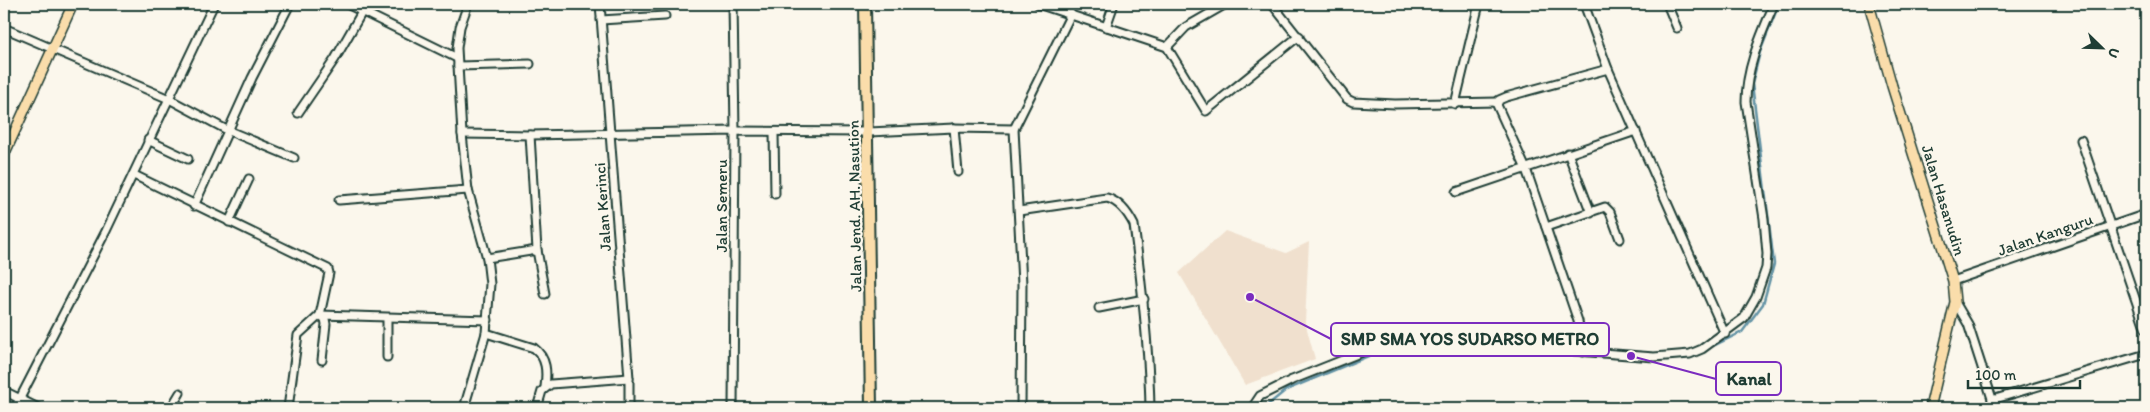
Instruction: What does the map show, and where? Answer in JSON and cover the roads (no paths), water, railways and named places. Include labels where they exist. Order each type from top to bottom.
[{"type":"highway","name":"Jalan Jend. AH. Nasution","points":[[865,4],[869,132],[871,408]]},
{"type":"main road","points":[[4,154],[73,4]]},
{"type":"main road","name":"Jalan Hasanudin","points":[[1869,4],[1892,86],[1953,281],[1955,302],[1930,408]]},
{"type":"street","points":[[14,408],[134,175],[148,140],[214,4]]},
{"type":"street","points":[[194,206],[227,130],[290,4]]},
{"type":"street","points":[[347,4],[458,62],[530,64]]},
{"type":"street","points":[[464,408],[486,333],[490,284],[486,258],[468,190],[462,134],[458,62],[460,27],[468,4]]},
{"type":"street","name":"Jalan Kerinci","points":[[600,4],[629,378],[629,408]]},
{"type":"street","name":"Jalan Semeru","points":[[733,4],[735,131],[733,408]]},
{"type":"street","points":[[1038,4],[1168,47],[1206,111],[1215,106],[1299,36]]},
{"type":"street","points":[[1106,27],[1114,4]]},
{"type":"street","points":[[1168,47],[1186,27],[1226,4]]},
{"type":"street","points":[[1272,4],[1348,99],[1353,102],[1395,104],[1498,102],[1506,97],[1608,69]]},
{"type":"street","points":[[1455,104],[1479,4]]},
{"type":"street","points":[[1584,4],[1608,69],[1725,334]]},
{"type":"street","points":[[1667,4],[1677,28]]},
{"type":"street","points":[[1252,408],[1260,396],[1292,380],[1364,351],[1415,341],[1487,344],[1654,357],[1690,354],[1725,334],[1744,318],[1756,297],[1766,268],[1768,254],[1746,102],[1746,89],[1754,54],[1774,4]]},
{"type":"street","points":[[298,114],[335,59],[362,12]]},
{"type":"street","points":[[1021,408],[1022,284],[1014,128],[1071,14]]},
{"type":"street","points":[[601,20],[666,16]]},
{"type":"street","points":[[4,28],[169,99],[227,130],[294,158]]},
{"type":"street","points":[[1498,102],[1498,107],[1526,169],[1578,321],[1583,352]]},
{"type":"street","points":[[462,134],[530,135],[735,131],[869,132],[954,128],[1014,128]]},
{"type":"street","points":[[954,128],[958,172]]},
{"type":"street","points":[[1456,192],[1636,131]]},
{"type":"street","points":[[774,132],[775,194]]},
{"type":"street","points":[[530,135],[537,250],[545,294]]},
{"type":"street","points":[[148,140],[188,159]]},
{"type":"street","points":[[2081,140],[2112,225],[2146,330]]},
{"type":"street","points":[[1568,153],[1591,213]]},
{"type":"street","points":[[134,175],[194,206],[328,269],[329,273],[320,315],[298,335],[288,408]]},
{"type":"street","points":[[229,222],[249,179]]},
{"type":"street","points":[[339,200],[468,190]]},
{"type":"street","points":[[1018,211],[1107,198],[1119,204],[1134,225],[1144,299],[1149,361],[1150,408]]},
{"type":"street","points":[[1546,227],[1607,208],[1620,239]]},
{"type":"street","name":"Jalan Kanguru","points":[[1953,281],[2146,214]]},
{"type":"street","points":[[486,258],[537,250]]},
{"type":"street","points":[[1099,308],[1144,299]]},
{"type":"street","points":[[1955,302],[1968,324],[1995,408]]},
{"type":"street","points":[[320,315],[387,319],[418,317],[488,320]]},
{"type":"street","points":[[320,315],[326,319],[322,360]]},
{"type":"street","points":[[387,319],[387,357]]},
{"type":"street","points":[[486,333],[534,348],[540,353],[545,364],[545,387],[537,408]]},
{"type":"street","points":[[1992,400],[2146,354]]},
{"type":"street","points":[[545,387],[557,383],[629,378]]},
{"type":"street","points":[[4,391],[38,408]]},
{"type":"street","points":[[171,408],[180,394]]},
{"type":"waterway","points":[[1705,350],[1742,332],[1763,304],[1774,264],[1752,84],[1760,52],[1779,4]]},
{"type":"waterway","points":[[1402,347],[1434,346],[1556,353]]},
{"type":"waterway","points":[[1264,408],[1286,390],[1378,352],[1389,350]]},
{"type":"place","name":"SMP SMA YOS SUDARSO METRO","points":[[1250,297]]},
{"type":"place","name":"Kanal","points":[[1631,356]]}]
